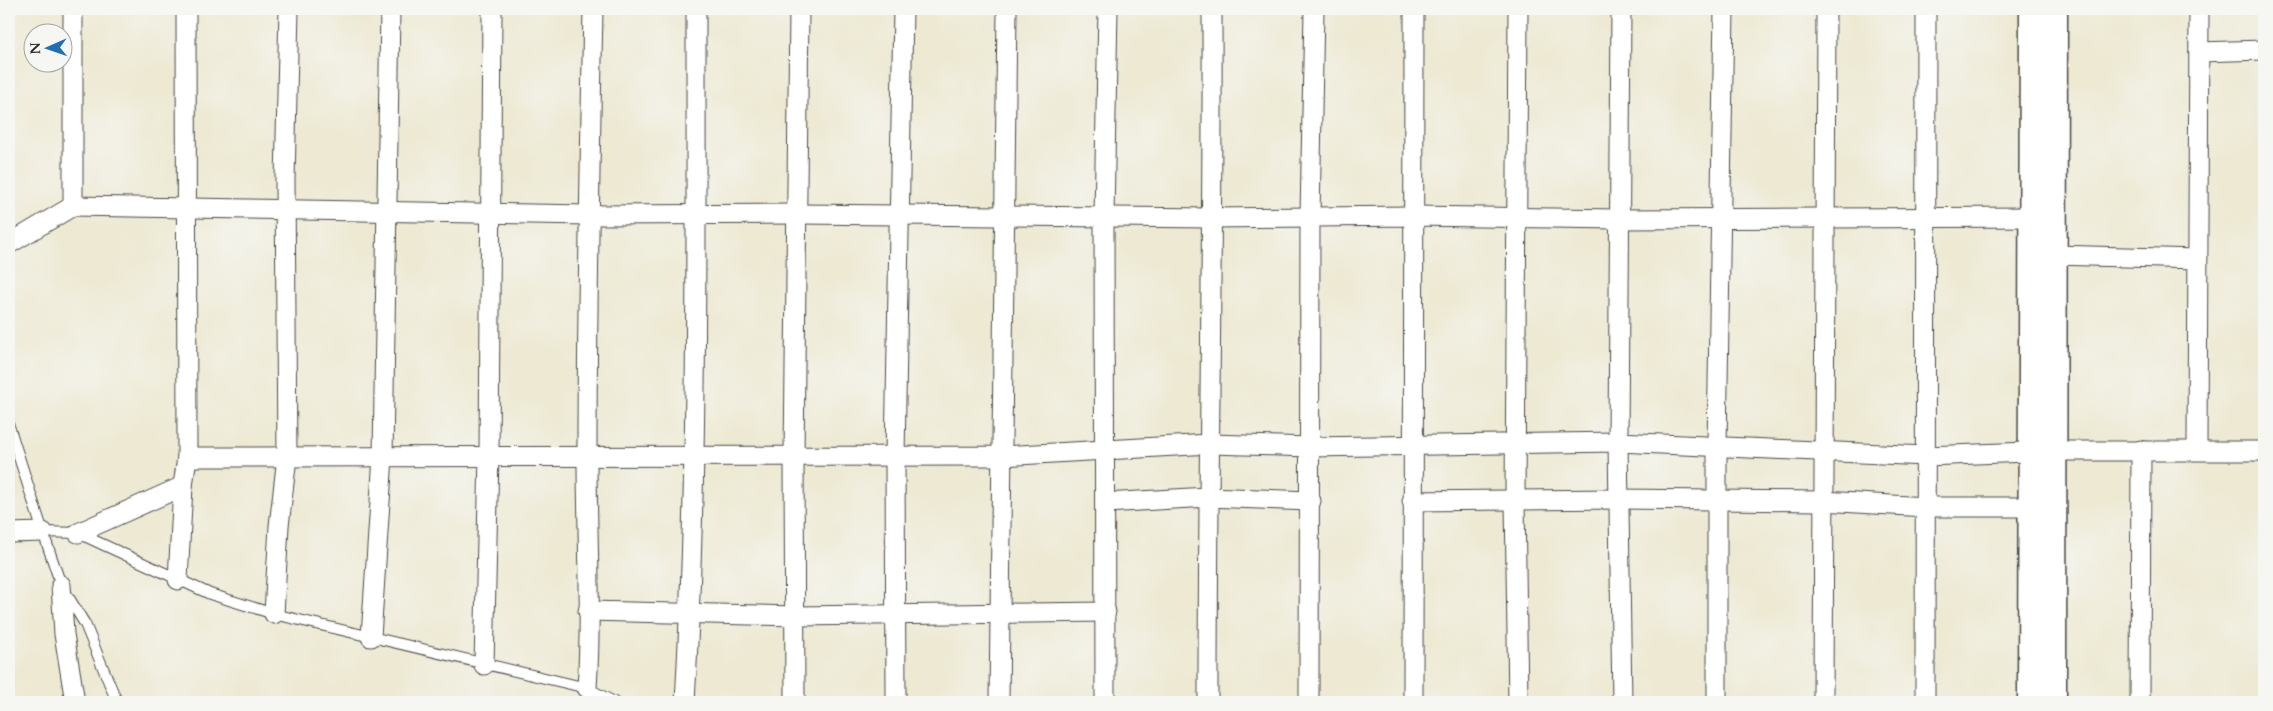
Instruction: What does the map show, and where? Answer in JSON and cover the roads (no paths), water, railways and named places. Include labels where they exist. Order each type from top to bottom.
[{"type":"street","points":[[73,9],[73,206]]},
{"type":"street","points":[[178,580],[183,486],[188,457],[186,9]]},
{"type":"street","points":[[274,614],[279,526],[287,457],[285,209],[290,9]]},
{"type":"street","points":[[371,637],[383,457],[390,9]]},
{"type":"street","points":[[484,665],[489,456],[492,9]]},
{"type":"street","points":[[587,688],[589,215],[593,9]]},
{"type":"street","points":[[685,702],[690,613],[694,456],[696,9]]},
{"type":"street","points":[[795,702],[794,456],[799,9]]},
{"type":"street","points":[[896,702],[897,613],[894,456],[903,9]]},
{"type":"street","points":[[999,702],[1007,9]]},
{"type":"street","points":[[1105,702],[1104,216],[1108,9]]},
{"type":"street","points":[[1208,702],[1208,497],[1213,218],[1212,9]]},
{"type":"street","points":[[1309,702],[1311,501],[1310,216],[1314,9]]},
{"type":"street","points":[[1413,702],[1414,9]]},
{"type":"street","points":[[1518,9],[1517,442],[1515,500],[1518,702]]},
{"type":"street","points":[[1620,9],[1618,499],[1622,702]]},
{"type":"street","points":[[1718,702],[1717,446],[1724,9]]},
{"type":"street","points":[[1822,702],[1826,9]]},
{"type":"street","points":[[1925,702],[1926,9]]},
{"type":"street","points":[[2031,702],[2031,507],[2042,451],[2054,255],[2043,217],[2033,9]]},
{"type":"street","points":[[2053,702],[2042,451],[2043,217],[2054,9]]},
{"type":"street","points":[[2197,450],[2196,259],[2199,9]]},
{"type":"street","points":[[2199,52],[2264,50]]},
{"type":"street","points":[[9,244],[73,206],[589,215],[798,214],[1213,218],[1310,216],[1619,218],[2043,217]]},
{"type":"street","points":[[2054,255],[2196,259]]},
{"type":"street","points":[[188,457],[1001,456],[1210,444],[1310,447],[1517,442],[1618,442],[1926,456],[2042,451],[2264,451]]},
{"type":"street","points":[[2140,702],[2141,450]]},
{"type":"street","points":[[78,533],[183,486]]},
{"type":"street","points":[[1105,503],[1208,497],[1311,501]]},
{"type":"street","points":[[1412,501],[1618,499],[1823,501],[1926,507],[2031,507]]},
{"type":"street","points":[[9,533],[43,532]]},
{"type":"street","points":[[61,585],[64,634],[74,702]]},
{"type":"street","points":[[588,611],[796,616],[897,613],[1106,612]]},
{"type":"lane","points":[[9,426],[61,585],[85,624],[117,702]]},
{"type":"lane","points":[[43,532],[78,533],[210,594],[274,614],[587,688],[614,702]]}]
